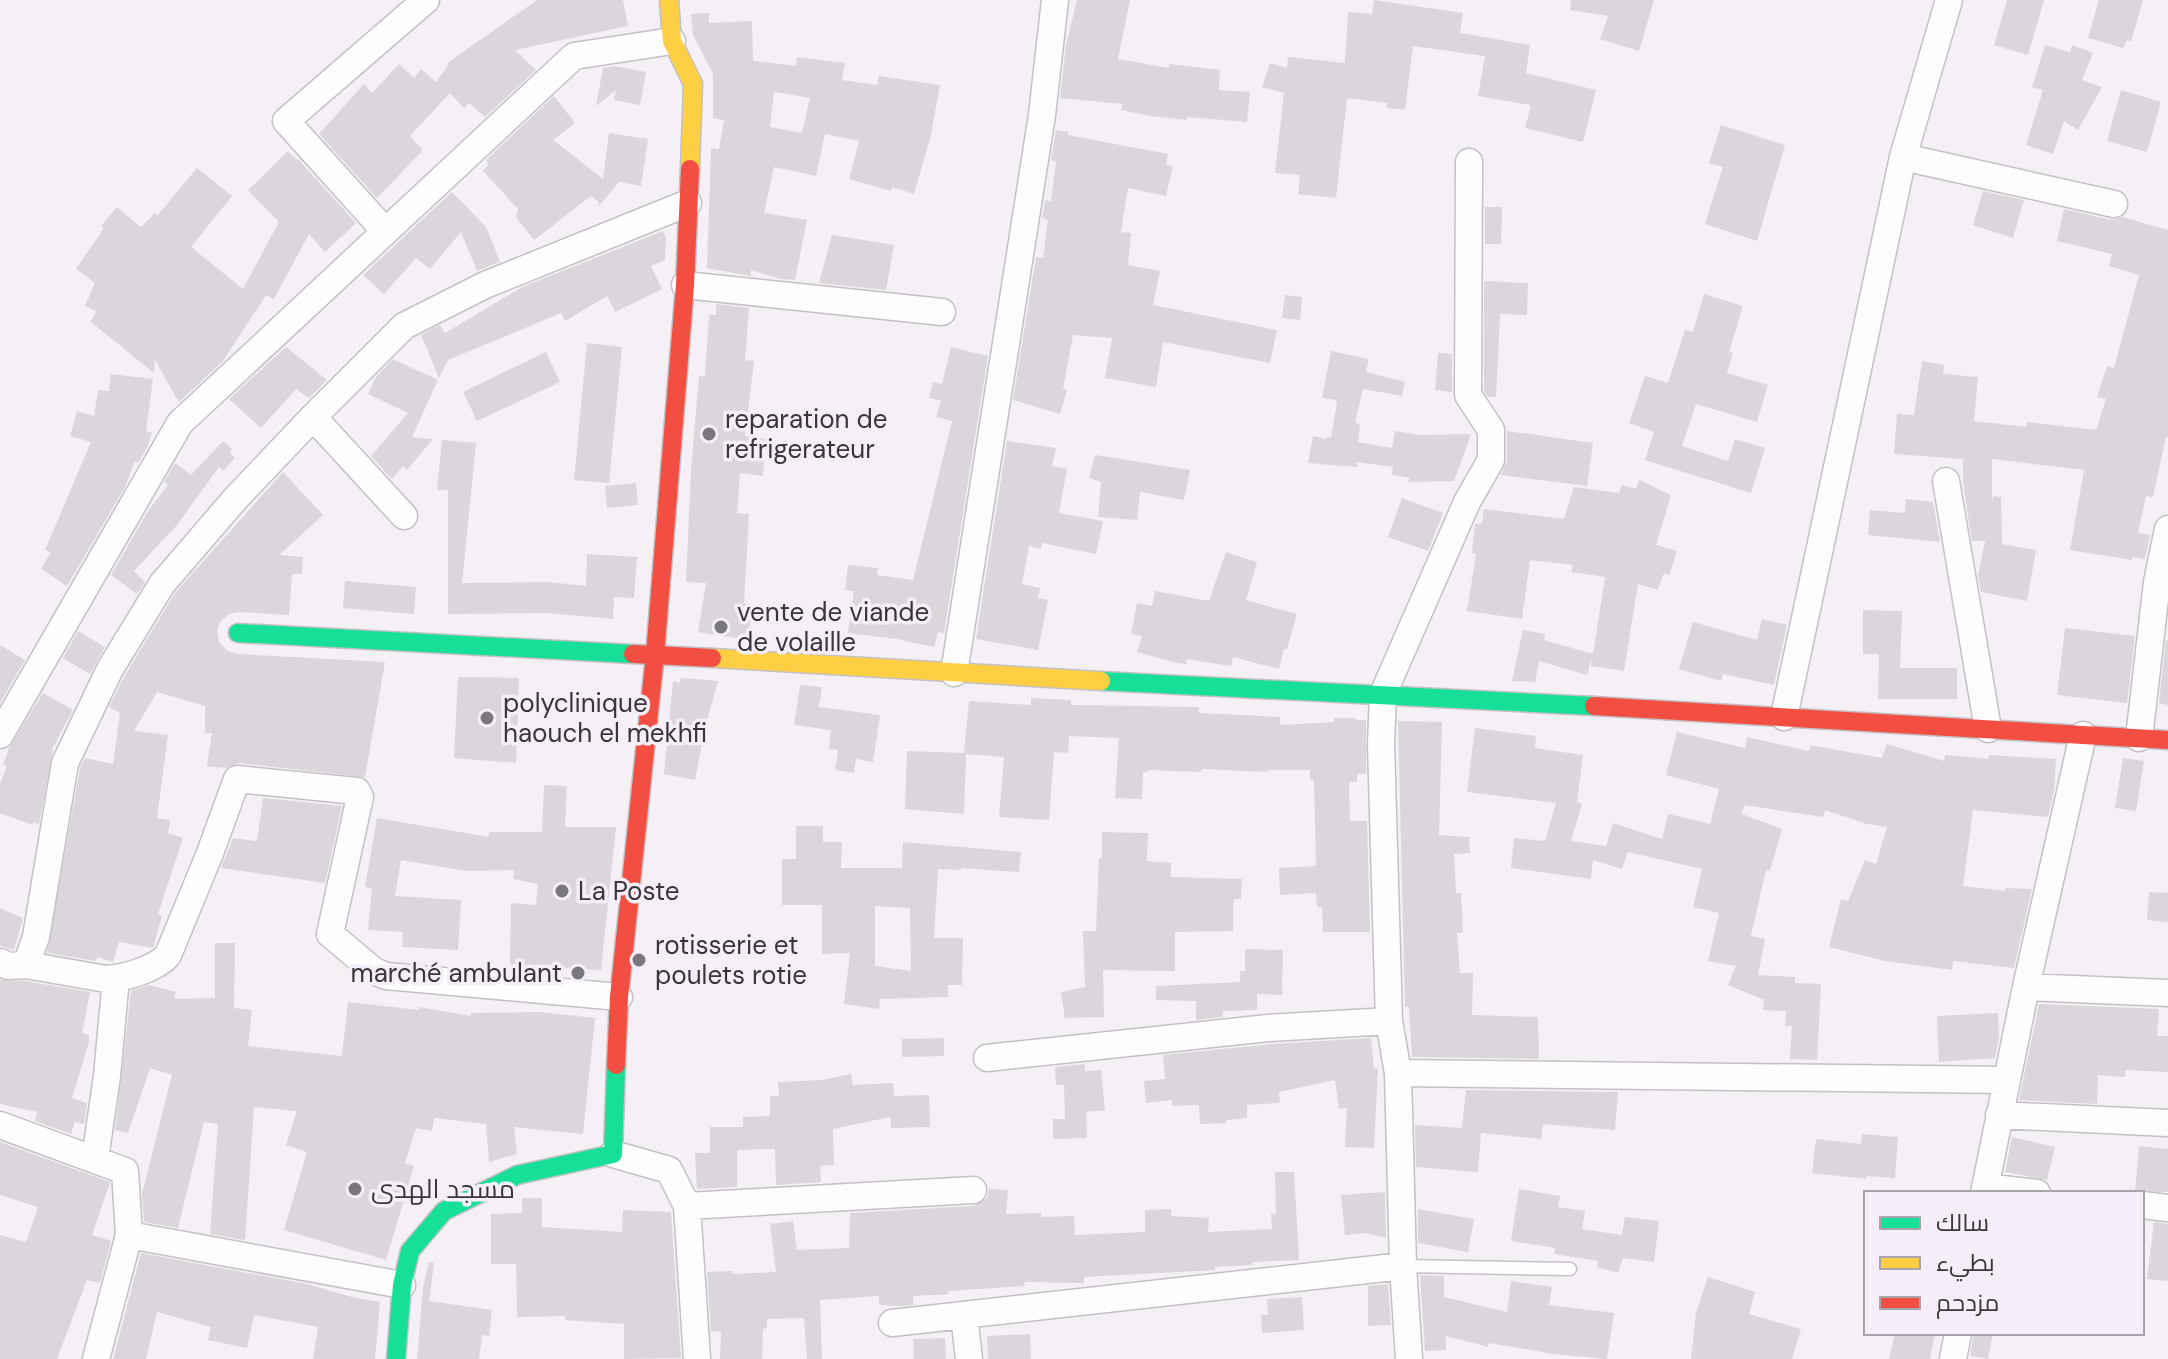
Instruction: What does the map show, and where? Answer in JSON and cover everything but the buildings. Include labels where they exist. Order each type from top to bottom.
[{"type":"street","points":[[385,231],[286,121],[426,0]]},
{"type":"street","points":[[613,1154],[619,997],[655,655],[685,285],[693,84],[672,41],[669,0]]},
{"type":"street","points":[[954,673],[1042,115],[1055,0]]},
{"type":"street","points":[[1784,717],[1903,157],[1949,0]]},
{"type":"street","points":[[0,735],[180,423],[574,56],[672,41]]},
{"type":"street","points":[[1903,157],[2114,204]]},
{"type":"street","points":[[1409,1359],[1403,1266],[1398,1073],[1389,1021],[1381,744],[1383,694],[1467,502],[1491,460],[1491,430],[1468,395],[1469,162]]},
{"type":"street","points":[[13,964],[36,937],[65,763],[110,669],[162,584],[236,498],[404,326],[485,285],[688,203]]},
{"type":"street","points":[[685,285],[942,312]]},
{"type":"street","points":[[313,417],[404,516]]},
{"type":"street","points":[[1946,481],[1988,729]]},
{"type":"street","points":[[2139,738],[2157,582],[2168,529]]},
{"type":"street","points":[[238,633],[1383,694],[2168,740]]},
{"type":"street","points":[[1985,1190],[2026,987],[2083,735]]},
{"type":"street","points":[[13,964],[116,978],[162,962],[168,955],[210,853],[237,779],[357,791],[360,797],[330,934],[374,971],[386,976],[619,997]]},
{"type":"street","points":[[95,1159],[116,978]]},
{"type":"street","points":[[2026,987],[2168,993]]},
{"type":"street","points":[[987,1058],[1268,1028],[1389,1021]]},
{"type":"street","points":[[1398,1073],[2007,1080]]},
{"type":"street","points":[[1999,1115],[2168,1123]]},
{"type":"street","points":[[0,1125],[119,1168],[127,1176],[129,1235],[96,1359]]},
{"type":"street","points":[[396,1359],[402,1285],[410,1251],[444,1211],[517,1175],[613,1154],[669,1170],[687,1206],[697,1359]]},
{"type":"street","points":[[687,1206],[973,1190]]},
{"type":"street","points":[[2144,1205],[2168,1208]]},
{"type":"street","points":[[129,1235],[402,1285]]},
{"type":"street","points":[[892,1323],[1403,1266]]},
{"type":"street","points":[[964,1315],[969,1359]]},
{"type":"street","points":[[1953,1359],[1958,1335]]},
{"type":"lane","points":[[1403,1266],[1570,1269]]},
{"type":"traffic: fast","points":[[238,633],[633,654]]},
{"type":"traffic: fast","points":[[1101,681],[1594,706]]},
{"type":"traffic: fast","points":[[396,1359],[402,1285],[410,1251],[444,1211],[517,1175],[613,1154],[616,1065]]},
{"type":"traffic: slow","points":[[669,0],[672,41],[693,84],[690,169]]},
{"type":"traffic: slow","points":[[712,658],[1101,681]]},
{"type":"traffic: jam","points":[[633,654],[655,655],[685,285],[690,169]]},
{"type":"traffic: jam","points":[[616,1065],[619,997],[655,655],[712,658]]},
{"type":"traffic: jam","points":[[1594,706],[2168,740]]},
{"type":"place","name":"reparation de refrigerateur","points":[[709,434]]},
{"type":"place","name":"vente de viande de volaille","points":[[721,627]]},
{"type":"place","name":"polyclinique haouch el mekhfi","points":[[487,718]]},
{"type":"place","name":"La Poste","points":[[562,891]]},
{"type":"place","name":"rotisserie et poulets rotie","points":[[639,960]]},
{"type":"place","name":"marché ambulant","points":[[578,973]]},
{"type":"place","name":"مسجد الهدى","points":[[355,1189]]}]
